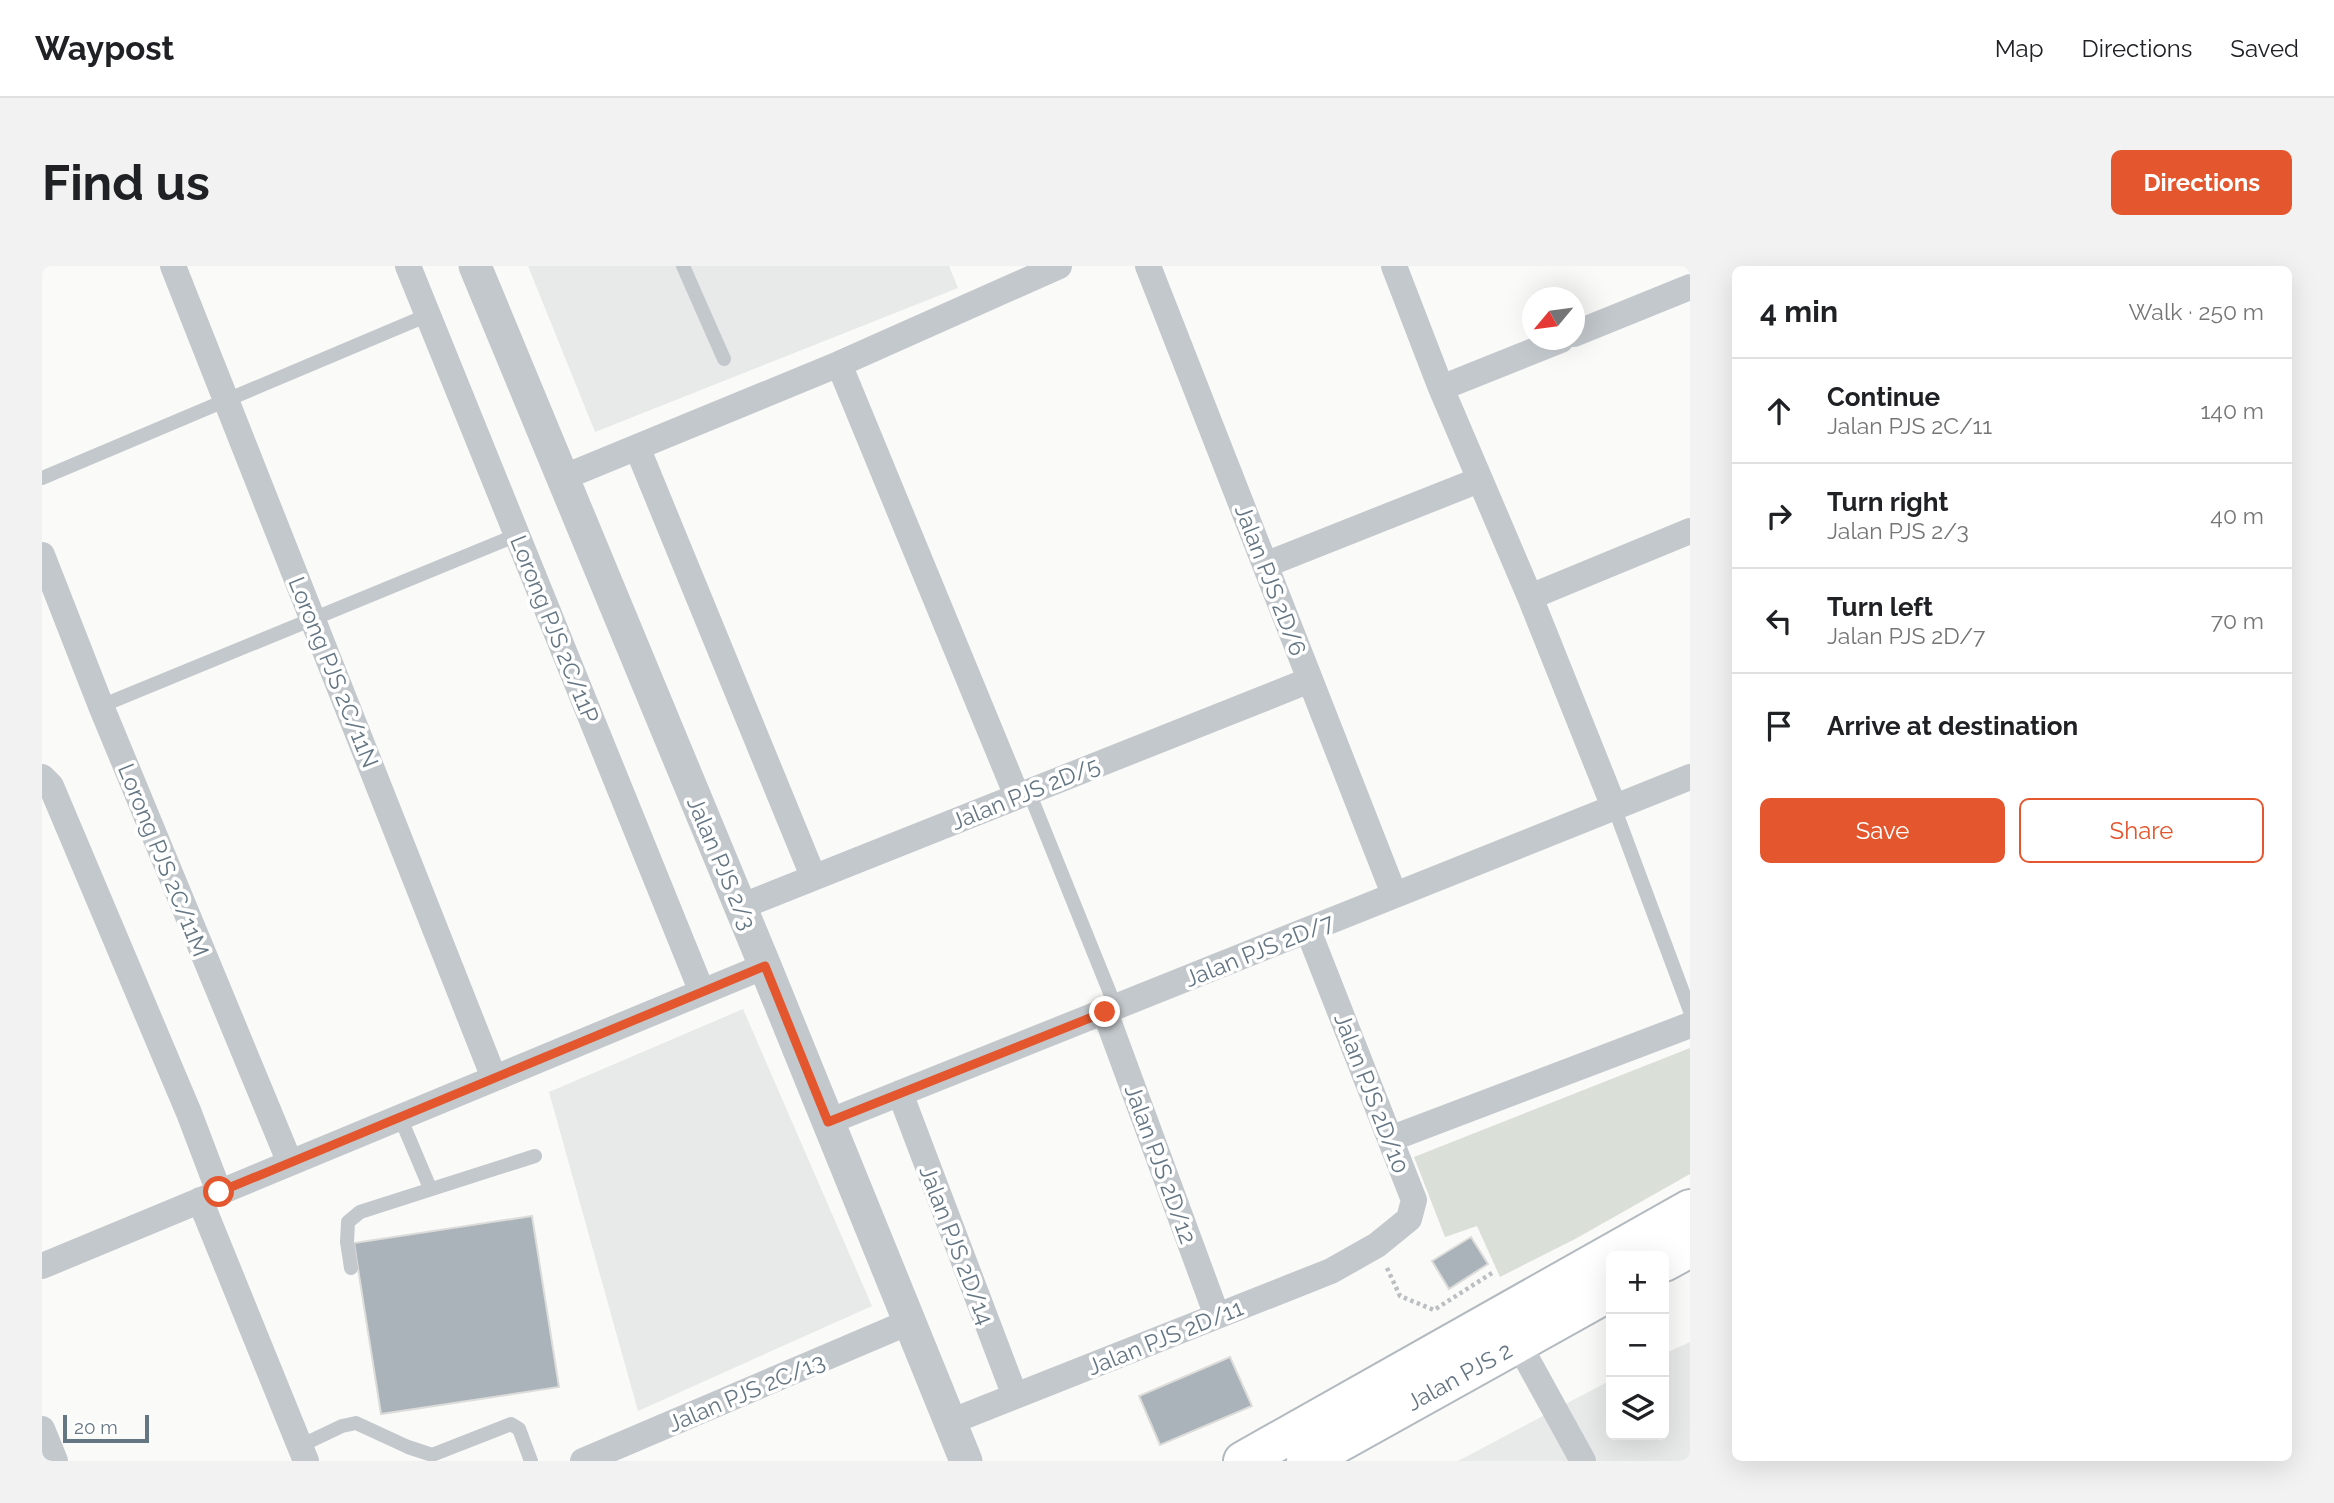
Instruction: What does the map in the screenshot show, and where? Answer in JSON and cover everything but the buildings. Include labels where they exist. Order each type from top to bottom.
[{"type":"main road","points":[[1243,1461],[1690,1209]]},
{"type":"main road","points":[[1669,1259],[1690,1248]]},
{"type":"main road","name":"Jalan PJS 2","points":[[1306,1461],[1606,1295]]},
{"type":"street","name":"Lorong PJS 2C/11N","points":[[173,266],[494,1078]]},
{"type":"street","name":"Lorong PJS 2C/11P","points":[[408,266],[702,992]]},
{"type":"street","name":"Jalan PJS 2/3","points":[[475,266],[765,966],[966,1461]]},
{"type":"street","points":[[562,478],[839,364],[1059,266]]},
{"type":"street","name":"Jalan PJS 2D/6","points":[[1148,266],[1394,894]]},
{"type":"street","points":[[1394,266],[1441,388],[1530,597],[1614,807]]},
{"type":"street","points":[[1585,330],[1690,287]]},
{"type":"street","points":[[1441,388],[1536,350]]},
{"type":"street","points":[[839,364],[1023,794]]},
{"type":"street","points":[[637,447],[813,876]]},
{"type":"street","points":[[1265,565],[1479,480]]},
{"type":"street","points":[[1530,597],[1690,531]]},
{"type":"street","name":"Lorong PJS 2C/11M","points":[[42,555],[101,706],[290,1163]]},
{"type":"street","name":"Jalan PJS 2D/5","points":[[740,907],[1310,680]]},
{"type":"street","points":[[42,777],[51,786],[189,1113],[210,1196],[303,1453]]},
{"type":"street","name":"Jalan PJS 2D/7","points":[[828,1122],[1690,777]]},
{"type":"street","name":"Jalan PJS 2D/10","points":[[1308,930],[1414,1200],[1409,1219],[1377,1245]]},
{"type":"street","points":[[42,1266],[765,966]]},
{"type":"street","name":"Jalan PJS 2D/12","points":[[1111,1010],[1217,1317]]},
{"type":"street","points":[[1390,1139],[1690,1025]]},
{"type":"street","name":"Jalan PJS 2D/14","points":[[901,1093],[1015,1396]]},
{"type":"street","name":"Jalan PJS 2D/11","points":[[950,1422],[1331,1271],[1377,1245]]},
{"type":"street","name":"Jalan PJS 2C/13","points":[[583,1461],[909,1322]]},
{"type":"street","points":[[1518,1343],[1572,1457]]},
{"type":"street","points":[[42,1429],[55,1461]]},
{"type":"lane","points":[[683,266],[724,359]]},
{"type":"lane","points":[[42,478],[428,314]]},
{"type":"lane","points":[[101,706],[517,534]]},
{"type":"lane","points":[[1023,794],[1111,1010]]},
{"type":"lane","points":[[1614,807],[1690,1011]]},
{"type":"lane","points":[[400,1117],[430,1188]]},
{"type":"lane","points":[[351,1268],[347,1242],[348,1222],[360,1212],[535,1156]]},
{"type":"lane","points":[[303,1453],[342,1426],[356,1423],[432,1455],[512,1424],[519,1429],[531,1461]]},
{"type":"path","points":[[1377,1245],[1401,1296],[1434,1310],[1492,1273]]},
{"type":"shaded area","points":[[528,266],[949,266],[958,288],[595,432]]},
{"type":"shaded area","points":[[743,1009],[872,1306],[638,1411],[549,1092]]},
{"type":"shaded area","points":[[1690,1048],[1690,1174],[1577,1238],[1500,1277],[1477,1226],[1445,1237],[1414,1157]]},
{"type":"shaded area","points":[[1690,1342],[1690,1461],[1458,1461],[1606,1383],[1606,1440],[1669,1440],[1669,1352]]},
{"type":"route","points":[[219,1192],[765,966],[828,1122],[1105,1012]]}]
